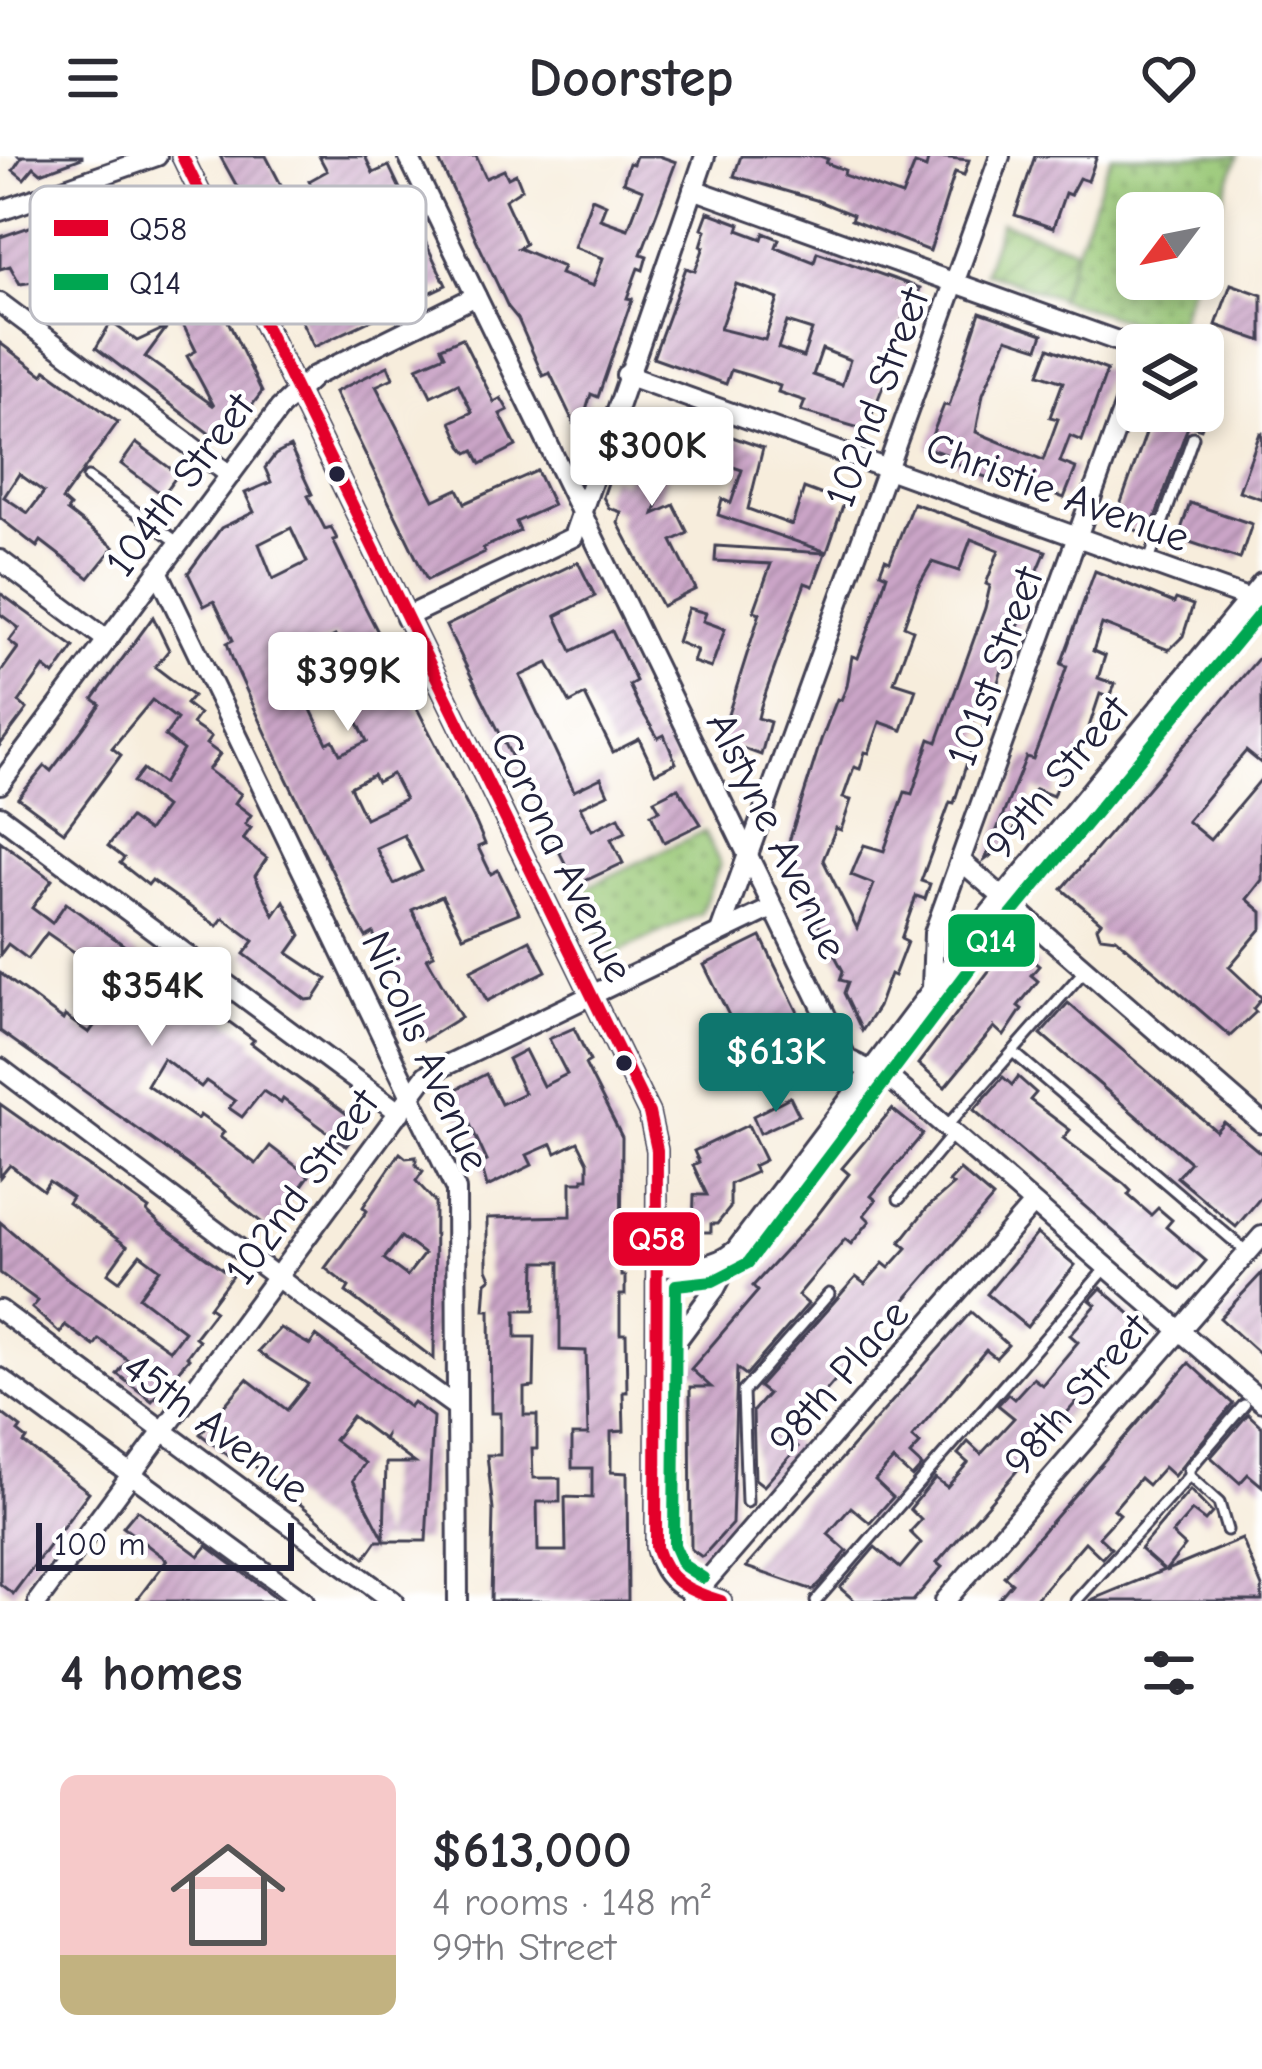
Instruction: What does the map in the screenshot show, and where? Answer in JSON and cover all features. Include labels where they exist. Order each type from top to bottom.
[{"type":"street","points":[[71,186],[157,156]]},
{"type":"street","name":"Corona Avenue","points":[[182,156],[197,186]]},
{"type":"street","name":"Alstyne Avenue","points":[[409,156],[423,186]]},
{"type":"street","points":[[406,617],[573,537],[705,156]]},
{"type":"street","name":"102nd Street","points":[[720,932],[1000,156]]},
{"type":"street","points":[[693,189],[1116,340]]},
{"type":"street","name":"Alstyne Avenue","points":[[426,192],[848,1059],[895,1082],[1179,1330],[1253,1404]]},
{"type":"street","points":[[0,211],[30,200]]},
{"type":"street","name":"104th Street","points":[[426,321],[476,296]]},
{"type":"street","points":[[0,303],[230,475]]},
{"type":"street","name":"Corona Avenue","points":[[264,324],[649,1113],[657,1150],[656,1547],[665,1574],[693,1598]]},
{"type":"street","name":"104th Street","points":[[0,784],[280,408],[314,376],[419,324]]},
{"type":"street","name":"Christie Avenue","points":[[626,375],[1149,562],[1258,595]]},
{"type":"street","name":"101st Street","points":[[932,988],[934,933],[1116,432]]},
{"type":"street","points":[[0,560],[106,640]]},
{"type":"street","name":"Nicolls Avenue","points":[[158,572],[456,1190],[458,1601]]},
{"type":"street","name":"99th Street","points":[[658,1366],[716,1289],[736,1251],[1001,898],[1258,595]]},
{"type":"street","points":[[0,816],[400,1113]]},
{"type":"street","points":[[962,861],[1262,1123]]},
{"type":"street","name":"102nd Street","points":[[38,1601],[427,1075],[772,908]]},
{"type":"street","points":[[0,1067],[455,1406]]},
{"type":"street","name":"98th Place","points":[[693,1598],[1033,1204]]},
{"type":"street","name":"98th Street","points":[[945,1601],[1262,1236]]},
{"type":"street","points":[[658,1267],[705,1266],[736,1251]]},
{"type":"street","name":"45th Avenue","points":[[0,1310],[392,1601]]},
{"type":"street","points":[[0,1378],[304,1601]]},
{"type":"street","points":[[693,1598],[721,1601]]},
{"type":"lane","points":[[1149,562],[1193,437]]},
{"type":"lane","points":[[88,478],[179,543]]},
{"type":"lane","points":[[899,1199],[1012,1052],[1085,970]]},
{"type":"lane","points":[[1012,1052],[1247,1253]]},
{"type":"lane","points":[[815,1601],[1107,1267]]},
{"type":"lane","points":[[747,1502],[743,1392],[829,1294]]},
{"type":"lane","points":[[1076,1601],[1189,1476],[1189,1468],[1253,1404]]},
{"type":"lane","points":[[1189,1476],[1219,1503],[1227,1530]]},
{"type":"green space","points":[[1111,156],[1238,156],[1224,195],[1116,192],[1116,300],[1187,300],[1178,324],[1136,324],[1058,299]]},
{"type":"green space","points":[[1001,222],[1076,249],[1059,298],[984,272]]},
{"type":"green space","points":[[704,831],[720,864],[701,913],[612,955],[581,890]]},
{"type":"building","points":[[19,156],[82,158],[41,173],[34,167],[24,179],[13,170]]},
{"type":"building","points":[[220,156],[266,156],[282,186],[237,186]]},
{"type":"building","points":[[319,156],[365,156],[373,173],[389,166],[399,186],[312,186],[309,181],[327,171]]},
{"type":"building","points":[[437,156],[476,156],[486,178],[504,170],[508,178],[516,174],[522,189],[505,200],[525,244],[518,248],[563,267],[560,274],[593,286],[603,258],[574,247],[592,198],[606,204],[600,219],[628,229],[643,190],[623,182],[629,163],[636,156],[676,162],[641,254],[647,256],[643,270],[638,268],[627,298],[632,299],[598,397],[591,394],[579,434],[550,373],[543,376]]},
{"type":"building","points":[[741,156],[820,156],[845,170],[844,175],[902,196],[915,164],[926,168],[929,156],[969,160],[964,175],[955,172],[930,251],[851,220],[853,215],[816,200],[734,176]]},
{"type":"building","points":[[1035,156],[1097,156],[1088,181],[1079,178],[1070,195],[1065,193],[1053,228],[1015,215]]},
{"type":"building","points":[[708,212],[740,224],[738,230],[762,239],[764,233],[779,239],[776,247],[814,262],[817,252],[920,288],[909,323],[902,320],[887,361],[892,363],[866,430],[801,411],[805,401],[751,376],[731,370],[726,384],[653,358],[686,268],[695,271],[704,247],[706,230],[702,228]],"holes":[[[736,284],[778,299],[765,340],[720,329]],[[787,322],[812,330],[803,357],[778,348]],[[822,349],[850,360],[842,385],[813,375]]]},
{"type":"building","points":[[30,227],[30,282],[20,284],[10,266],[0,269],[0,237]]},
{"type":"building","points":[[426,243],[446,285],[426,294]]},
{"type":"building","points":[[1231,284],[1262,295],[1262,341],[1216,324]]},
{"type":"building","points":[[980,312],[1043,334],[1038,348],[1007,338],[983,394],[976,432],[1043,460],[1058,419],[1050,417],[1063,382],[1039,374],[1049,348],[1107,370],[1082,441],[1070,436],[1060,462],[1076,468],[1064,498],[1031,485],[1029,490],[976,474],[977,470],[952,462],[954,457],[927,448],[944,405],[949,406]]},
{"type":"building","points":[[110,324],[137,341],[167,327],[145,357],[214,406],[187,356],[196,351],[183,324],[229,324],[262,392],[223,444],[96,348]]},
{"type":"building","points":[[303,324],[363,324],[314,347]]},
{"type":"building","points":[[462,338],[494,402],[501,398],[508,410],[500,414],[516,446],[481,464],[474,450],[468,453],[462,446],[451,422],[472,412],[458,383],[431,396],[417,367],[445,355],[441,347]]},
{"type":"building","points":[[0,343],[118,422],[62,500],[70,507],[67,511],[114,547],[89,578],[41,541],[37,547],[0,518]],"holes":[[[19,474],[44,492],[28,513],[4,497]]]},
{"type":"building","points":[[388,366],[393,378],[376,386],[434,500],[458,489],[465,503],[537,471],[553,505],[516,522],[520,531],[483,548],[485,552],[427,580],[335,392]]},
{"type":"building","points":[[652,417],[684,428],[654,514],[674,505],[688,533],[672,541],[696,589],[662,606],[618,523],[621,512],[609,508],[603,497],[610,477],[624,482],[637,442],[627,438],[633,422],[648,428]]},
{"type":"building","points":[[691,422],[763,448],[748,509],[792,525],[804,488],[844,503],[827,552],[718,515],[722,499],[731,503],[742,470],[703,457],[706,449],[684,441]]},
{"type":"building","points":[[1146,432],[1186,432],[1149,535],[1114,522]]},
{"type":"building","points":[[1262,433],[1262,499],[1239,491]]},
{"type":"building","points":[[136,443],[178,474],[163,495],[121,464]]},
{"type":"building","points":[[290,447],[312,494],[308,496],[325,529],[331,527],[362,601],[476,823],[485,844],[478,847],[491,874],[498,870],[519,913],[463,936],[442,896],[412,910],[434,955],[427,958],[461,1017],[424,1040],[373,933],[366,937],[354,916],[287,779],[233,661],[227,643],[233,640],[214,601],[204,606],[188,573],[221,528],[254,512],[245,493],[271,482],[265,468]],"holes":[[[291,528],[307,562],[273,579],[259,544]],[[335,636],[363,683],[343,693],[367,741],[340,754],[333,740],[327,743],[293,672],[312,663],[306,650]],[[392,774],[405,799],[365,818],[350,787],[373,775],[377,782]],[[404,835],[422,871],[394,884],[376,848]]]},
{"type":"building","points":[[913,503],[1046,551],[1023,605],[1028,605],[975,751],[971,750],[921,881],[930,884],[925,899],[916,896],[894,976],[890,974],[878,1007],[862,1031],[844,993],[848,982],[840,980],[843,971],[793,876],[786,851],[821,740],[847,686],[852,656],[858,658],[875,612],[887,575],[880,572],[885,559],[890,561]],"holes":[[[971,539],[999,550],[986,584],[990,586],[985,608],[937,742],[930,739],[912,794],[905,792],[884,851],[864,845],[851,875],[874,884],[857,928],[823,860],[836,828],[841,830],[851,800],[843,798],[854,767],[860,769],[880,722],[902,730],[909,710],[916,689],[894,682],[913,630],[904,626],[918,586],[932,562],[959,571]]]},
{"type":"building","points":[[1190,503],[1252,524],[1240,559],[1178,538]]},
{"type":"building","points":[[716,546],[825,553],[813,586],[805,583],[761,706],[758,718],[770,722],[761,755],[720,740],[771,564],[715,561]]},
{"type":"building","points":[[578,562],[595,596],[556,616],[572,651],[612,631],[636,681],[629,685],[639,706],[658,738],[664,735],[676,763],[655,773],[639,739],[613,752],[585,695],[570,703],[548,663],[520,676],[574,791],[601,778],[608,794],[580,807],[592,830],[619,817],[626,832],[611,839],[623,863],[576,885],[446,626]]},
{"type":"building","points":[[1095,571],[1174,603],[1176,599],[1193,605],[1183,636],[1169,650],[1102,624],[1093,651],[1105,656],[1098,678],[1115,684],[1110,698],[1100,694],[1079,757],[1070,760],[1053,796],[1035,789],[1006,845],[985,860],[1026,757],[1033,759],[1047,723],[1067,666],[1061,664]]},
{"type":"building","points":[[0,593],[74,647],[54,675],[44,667],[19,702],[27,709],[0,745],[0,673],[18,648],[9,641],[19,628],[0,614]]},
{"type":"building","points":[[688,608],[706,613],[703,621],[725,629],[711,668],[693,662],[697,650],[677,642]]},
{"type":"building","points":[[153,617],[169,650],[155,667],[193,696],[186,704],[199,714],[192,724],[211,737],[206,744],[220,754],[208,770],[241,794],[235,803],[251,815],[245,824],[251,828],[243,839],[267,858],[255,876],[274,915],[284,901],[301,935],[288,953],[327,979],[314,999],[306,1000],[244,954],[254,941],[223,918],[217,926],[152,880],[148,885],[120,863],[124,858],[108,846],[130,818],[148,831],[165,807],[133,782],[143,769],[162,784],[183,750],[165,736],[177,719],[152,700],[112,748],[121,755],[64,832],[18,798],[45,766],[51,771],[84,727],[100,704],[93,699]]},
{"type":"building","points":[[1262,654],[1262,764],[1246,751],[1187,821],[1210,840],[1262,778],[1262,880],[1247,899],[1262,912],[1262,928],[1229,967],[1262,998],[1253,1009],[1256,1012],[1230,1036],[1116,938],[1100,936],[1097,927],[1101,922],[1062,889]]},
{"type":"building","points":[[678,788],[701,824],[664,842],[651,814],[660,810],[654,800]]},
{"type":"building","points":[[0,841],[52,880],[32,908],[52,923],[66,903],[362,1125],[346,1146],[283,1099],[281,1103],[263,1091],[242,1117],[229,1108],[235,1101],[206,1081],[201,1087],[163,1058],[147,1085],[224,1132],[220,1137],[256,1164],[270,1146],[309,1176],[270,1229],[0,1031],[0,973],[63,1020],[65,1016],[89,1033],[102,1015],[80,998],[96,967],[47,933],[28,959],[8,944],[0,955]]},
{"type":"building","points":[[761,937],[807,1031],[792,1038],[798,1050],[756,1070],[704,965]]},
{"type":"building","points":[[530,940],[546,971],[487,1001],[471,970]]},
{"type":"building","points":[[1011,942],[1039,966],[1031,975],[1038,981],[1018,1006],[1022,1009],[1004,1036],[994,1027],[945,1087],[918,1064]]},
{"type":"building","points":[[1068,1003],[1216,1131],[1224,1122],[1262,1154],[1262,1196],[1236,1227],[1177,1177],[1190,1162],[1041,1034]]},
{"type":"building","points":[[574,1028],[590,1061],[585,1064],[622,1137],[621,1276],[625,1276],[625,1295],[620,1295],[620,1334],[626,1334],[627,1392],[623,1392],[624,1431],[611,1432],[611,1472],[627,1473],[628,1601],[491,1601],[493,1510],[487,1455],[500,1455],[500,1413],[491,1413],[490,1310],[484,1310],[486,1282],[491,1278],[487,1218],[571,1216],[571,1182],[588,1178],[588,1162],[578,1142],[556,1153],[552,1144],[527,1155],[532,1165],[487,1187],[481,1164],[487,1161],[449,1093],[486,1074],[501,1104],[524,1093],[508,1059],[525,1050],[543,1086],[567,1074],[549,1039]],"holes":[[[536,1262],[560,1262],[560,1350],[586,1351],[588,1435],[572,1435],[572,1468],[592,1468],[592,1498],[565,1497],[566,1551],[538,1551],[537,1502],[560,1502],[560,1478],[533,1478],[537,1415],[524,1415],[524,1388],[534,1387],[535,1337],[516,1337],[516,1310],[535,1310]]]},
{"type":"building","points":[[1003,1077],[1012,1085],[1018,1077],[1036,1093],[1030,1100],[1070,1130],[1063,1138],[1124,1184],[1131,1191],[1128,1195],[1151,1215],[1158,1208],[1172,1220],[1166,1227],[1206,1261],[1181,1290],[974,1110]]},
{"type":"building","points":[[790,1097],[799,1115],[760,1133],[753,1116]]},
{"type":"building","points":[[0,1104],[149,1209],[161,1225],[232,1276],[209,1307],[215,1311],[195,1337],[199,1340],[189,1358],[152,1401],[117,1374],[128,1360],[99,1339],[94,1346],[65,1325],[60,1333],[32,1308],[38,1301],[0,1273],[0,1222],[68,1279],[170,1350],[184,1331],[139,1297],[160,1269],[140,1254],[119,1281],[108,1273],[127,1246],[68,1203],[72,1197],[49,1181],[43,1190],[10,1165],[0,1177]]},
{"type":"building","points":[[892,1109],[923,1134],[871,1196],[876,1200],[864,1215],[870,1221],[851,1244],[845,1239],[798,1295],[808,1304],[746,1375],[737,1368],[732,1524],[702,1557],[691,1549],[690,1387],[711,1387],[691,1369],[758,1291],[753,1286],[816,1217],[849,1174],[842,1168]]},
{"type":"building","points":[[748,1125],[765,1160],[753,1166],[756,1172],[730,1184],[730,1208],[717,1224],[711,1224],[711,1232],[693,1232],[694,1195],[707,1195],[693,1165],[699,1162],[694,1151]]},
{"type":"building","points":[[400,1153],[416,1157],[423,1171],[416,1181],[435,1202],[434,1359],[346,1292],[349,1287],[325,1268],[367,1211],[363,1207]],"holes":[[[401,1237],[424,1254],[407,1276],[384,1259]]]},
{"type":"building","points":[[960,1170],[993,1198],[786,1437],[798,1447],[764,1486],[755,1479],[753,1411],[768,1394],[759,1387],[856,1277],[865,1284],[883,1263],[889,1268],[907,1248],[900,1242],[953,1185],[949,1182]]},
{"type":"building","points":[[1037,1234],[1075,1265],[1027,1327],[987,1294]]},
{"type":"building","points":[[1262,1273],[1262,1356],[1220,1318]]},
{"type":"building","points":[[1101,1288],[1143,1325],[937,1563],[942,1567],[913,1601],[855,1601],[840,1588],[875,1547],[900,1568],[921,1543],[910,1532],[921,1520],[910,1509],[935,1478],[947,1487],[968,1463],[958,1454],[968,1442],[981,1454],[1014,1418],[998,1405],[1008,1394],[1014,1399],[1033,1378],[1042,1385],[1078,1342],[1070,1335],[1096,1305],[1090,1300]]},
{"type":"building","points":[[971,1312],[1008,1345],[996,1358],[986,1350],[912,1437],[920,1444],[910,1455],[922,1466],[912,1477],[893,1460],[875,1480],[893,1497],[870,1523],[851,1507],[828,1534],[847,1551],[823,1580],[813,1590],[746,1567]]},
{"type":"building","points":[[280,1328],[310,1345],[316,1336],[409,1407],[413,1402],[433,1417],[426,1541],[377,1541],[365,1558],[234,1449],[229,1456],[200,1434],[247,1379],[287,1410],[308,1384],[258,1352]],"holes":[[[352,1416],[383,1439],[385,1436],[385,1441],[415,1463],[386,1463],[384,1539],[353,1480],[365,1463],[334,1440]]]},
{"type":"building","points":[[1189,1363],[1233,1404],[1174,1476],[1164,1467],[1148,1485],[1140,1478],[1114,1509],[1120,1514],[1099,1537],[1111,1548],[1102,1558],[1085,1542],[1034,1601],[997,1601],[1012,1583],[1004,1576]]},
{"type":"building","points":[[0,1412],[21,1428],[18,1432],[27,1439],[24,1443],[89,1492],[13,1594],[0,1584]]},
{"type":"building","points":[[1248,1414],[1262,1427],[1262,1486],[1248,1474],[1240,1483],[1211,1457]]},
{"type":"building","points":[[1190,1490],[1212,1513],[1205,1521],[1192,1511],[1172,1534],[1185,1546],[1165,1571],[1242,1539],[1262,1587],[1262,1601],[1089,1601],[1164,1570],[1140,1549]]},
{"type":"building","points":[[137,1510],[199,1556],[207,1546],[281,1601],[136,1601],[167,1560],[123,1527]]},
{"type":"transit line","name":"Q58","points":[[182,156],[197,186]]},
{"type":"transit line","name":"Q58","points":[[264,324],[649,1113],[657,1150],[656,1547],[680,1583],[721,1601]]},
{"type":"transit line","name":"Q14","points":[[703,1578],[683,1565],[674,1545],[676,1285],[713,1281],[748,1263],[1003,925],[1262,611]]}]
